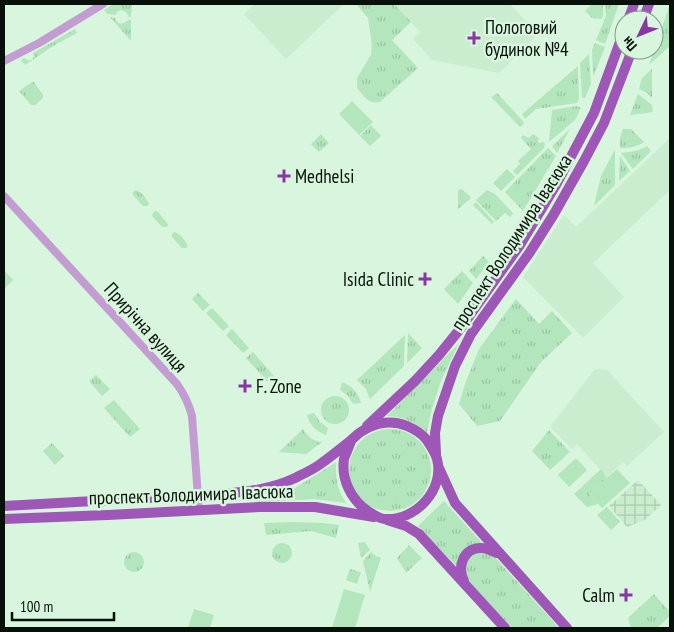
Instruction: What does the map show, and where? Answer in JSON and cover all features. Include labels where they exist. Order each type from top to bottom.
[{"type":"main road","name":"проспект Володимира Івасюка","points":[[363,430],[439,355],[518,248],[556,185],[594,113],[614,58]]},
{"type":"main road","name":"проспект Володимира Івасюка","points":[[437,462],[435,434],[438,416],[455,366],[472,334],[530,252],[554,214],[584,161],[604,123],[628,60]]},
{"type":"main road","points":[[505,628],[419,534],[406,526],[382,518],[365,509],[355,500],[347,487],[344,473],[344,458],[351,441],[363,430],[386,422],[400,423],[414,428],[423,436],[431,447],[455,503],[567,628]]},
{"type":"main road","name":"проспект Володимира Івасюка","points":[[4,506],[246,492],[285,482],[317,466],[351,441]]},
{"type":"main road","points":[[382,518],[402,517],[426,502],[437,481],[437,462]]},
{"type":"main road","name":"проспект Володимира Івасюка","points":[[4,519],[260,507],[315,507],[382,518]]},
{"type":"main road","points":[[466,585],[462,577],[462,560],[470,550],[475,548],[490,549],[501,554]]},
{"type":"street","points":[[4,61],[40,43],[103,4]]},
{"type":"street","name":"Прирічна вулиця","points":[[4,196],[183,392],[192,416],[199,510]]},
{"type":"shaded area","points":[[255,4],[344,4],[286,59],[244,14]]},
{"type":"shaded area","name":"Пологовий будинок №4","points":[[394,4],[510,4],[535,31],[535,37],[499,73],[432,60],[413,39],[420,32]]},
{"type":"shaded area","points":[[670,138],[670,190],[593,263],[624,297],[583,338],[523,277],[564,215],[576,227]]},
{"type":"shaded area","points":[[595,369],[607,370],[664,432],[627,466],[623,462],[607,477],[577,444],[572,449],[550,427]]},
{"type":"shaded area","points":[[638,480],[661,505],[645,520],[627,527],[609,506]]},
{"type":"green space","points":[[113,4],[132,4],[131,17],[121,10],[116,15],[107,14],[104,10]]},
{"type":"green space","points":[[356,4],[394,4],[411,22],[392,40],[418,68],[380,102],[370,101],[357,88],[357,78],[371,55],[372,44],[368,18]]},
{"type":"green space","points":[[592,4],[603,4],[602,19],[592,18],[585,11]]},
{"type":"green space","points":[[605,4],[619,4],[617,10],[614,10],[614,18],[605,44],[596,40],[606,16]]},
{"type":"green space","points":[[670,4],[670,46],[664,51],[664,21]]},
{"type":"green space","points":[[110,17],[115,18],[121,24],[131,20],[131,41]]},
{"type":"green space","points":[[75,29],[77,33],[53,46],[25,65],[21,60],[24,58],[31,60],[34,57],[33,53]]},
{"type":"green space","points":[[595,43],[605,47],[593,75],[592,50]]},
{"type":"green space","points":[[589,54],[591,84],[585,98],[582,98],[580,63]]},
{"type":"green space","points":[[578,66],[579,98],[577,103],[536,109],[525,119],[522,114]]},
{"type":"green space","points":[[652,69],[652,98],[639,89],[642,78]]},
{"type":"green space","points":[[34,82],[43,95],[43,98],[35,105],[31,105],[19,91]]},
{"type":"green space","points":[[497,93],[524,124],[520,127],[491,97]]},
{"type":"green space","points":[[638,94],[652,105],[653,112],[630,115]]},
{"type":"green space","points":[[352,101],[373,122],[359,135],[339,114]]},
{"type":"green space","points":[[577,106],[581,108],[575,120],[549,142],[552,110]]},
{"type":"green space","points":[[371,125],[381,136],[370,146],[360,136]]},
{"type":"green space","points":[[570,129],[557,153],[552,146]]},
{"type":"green space","points":[[623,129],[631,129],[644,142],[633,147],[620,148],[620,138]]},
{"type":"green space","points":[[321,134],[329,143],[319,152],[311,144]]},
{"type":"green space","points":[[533,134],[539,138],[539,143],[543,142],[545,144],[544,148],[517,175],[513,171],[520,164],[518,161],[531,149],[521,138],[523,135],[529,138]]},
{"type":"green space","points":[[647,146],[651,151],[633,169],[621,153],[631,152]]},
{"type":"green space","points":[[548,148],[556,156],[523,211],[505,192]]},
{"type":"green space","points":[[615,149],[615,185],[594,206],[601,176]]},
{"type":"green space","points":[[620,156],[630,171],[619,181]]},
{"type":"green space","points":[[507,169],[515,177],[501,191],[493,183]]},
{"type":"green space","points":[[462,189],[471,198],[458,209],[458,190]]},
{"type":"green space","points":[[136,190],[144,196],[149,205],[143,206],[133,195],[133,192]]},
{"type":"green space","points":[[487,190],[495,194],[512,212],[513,214],[510,217],[505,213],[496,221],[476,200]]},
{"type":"green space","points":[[476,202],[494,222],[492,224],[473,205]]},
{"type":"green space","points":[[155,211],[167,223],[167,227],[162,227],[152,216]]},
{"type":"green space","points":[[175,232],[186,242],[188,246],[186,248],[182,248],[172,237],[172,234]]},
{"type":"green space","points":[[483,256],[489,262],[476,279],[469,271]]},
{"type":"green space","points":[[4,270],[13,280],[4,289]]},
{"type":"green space","points":[[462,271],[473,283],[458,304],[444,289]]},
{"type":"green space","points":[[198,293],[210,305],[203,311],[192,299]]},
{"type":"green space","points":[[516,299],[539,324],[552,311],[572,333],[541,362],[500,421],[477,426],[459,404],[465,384],[479,349]]},
{"type":"green space","points":[[212,308],[229,326],[223,331],[206,313]]},
{"type":"green space","points":[[232,329],[249,348],[243,353],[226,335]]},
{"type":"green space","points":[[408,333],[422,348],[407,363]]},
{"type":"green space","points":[[405,335],[404,366],[370,399],[366,389],[357,380]]},
{"type":"green space","points":[[459,343],[441,381],[427,432],[408,421],[387,416]]},
{"type":"green space","points":[[253,352],[274,376],[268,382],[246,358]]},
{"type":"green space","points":[[96,375],[110,389],[102,396],[89,381]]},
{"type":"green space","points":[[342,382],[354,390],[361,403],[353,404],[348,396],[340,390]]},
{"type":"green space","points":[[335,396],[345,400],[349,410],[345,420],[335,424],[325,420],[321,410],[325,400]]},
{"type":"green space","points":[[114,400],[140,429],[130,437],[104,408]]},
{"type":"green space","points":[[314,413],[320,422],[328,428],[326,435],[316,430],[310,422],[307,415]]},
{"type":"green space","points":[[303,429],[311,438],[322,442],[306,454],[279,452]]},
{"type":"green space","points":[[390,429],[406,432],[419,441],[428,454],[431,470],[428,486],[419,499],[406,508],[390,511],[374,508],[361,499],[352,486],[349,470],[352,454],[361,441],[374,432]]},
{"type":"green space","points":[[549,430],[570,452],[550,470],[532,451]]},
{"type":"green space","points":[[52,443],[64,456],[55,465],[43,451]]},
{"type":"green space","points":[[576,458],[587,470],[569,487],[558,475]]},
{"type":"green space","points":[[336,462],[337,483],[346,503],[314,499],[251,503],[295,488]]},
{"type":"green space","points":[[601,469],[607,478],[589,494],[598,504],[587,507],[574,494]]},
{"type":"green space","points":[[617,469],[630,483],[602,508],[589,494]]},
{"type":"green space","points":[[444,501],[483,544],[457,567],[418,526]]},
{"type":"green space","points":[[607,507],[620,522],[611,530],[597,515]]},
{"type":"green space","points":[[293,522],[339,525],[336,538],[311,531],[266,535],[264,523]]},
{"type":"green space","points":[[365,542],[370,550],[361,558],[358,543]]},
{"type":"green space","points":[[282,543],[289,546],[292,553],[289,560],[282,563],[275,560],[272,553],[275,546]]},
{"type":"green space","points":[[409,545],[422,558],[406,573],[397,558]]},
{"type":"green space","points":[[479,550],[492,554],[559,628],[512,628],[467,577],[464,567],[465,563],[470,556]]},
{"type":"green space","points":[[130,552],[138,552],[144,558],[144,566],[138,572],[130,572],[124,566],[124,558]]},
{"type":"green space","points":[[371,552],[377,557],[381,557],[370,592],[363,561]]},
{"type":"green space","points":[[350,569],[361,572],[357,584],[346,580]]},
{"type":"green space","points":[[344,589],[365,595],[355,628],[332,628]]},
{"type":"green space","points":[[654,594],[670,612],[670,616],[657,628],[631,628],[628,618]]},
{"type":"green space","points":[[194,609],[214,615],[210,628],[188,628]]},
{"type":"place","name":"Пологовий будинок №4","points":[[474,38]]},
{"type":"place","name":"Medhelsi","points":[[284,176]]},
{"type":"place","name":"Isida Clinic","points":[[425,279]]},
{"type":"place","name":"F. Zone","points":[[245,386]]},
{"type":"place","name":"Calm","points":[[626,595]]}]
